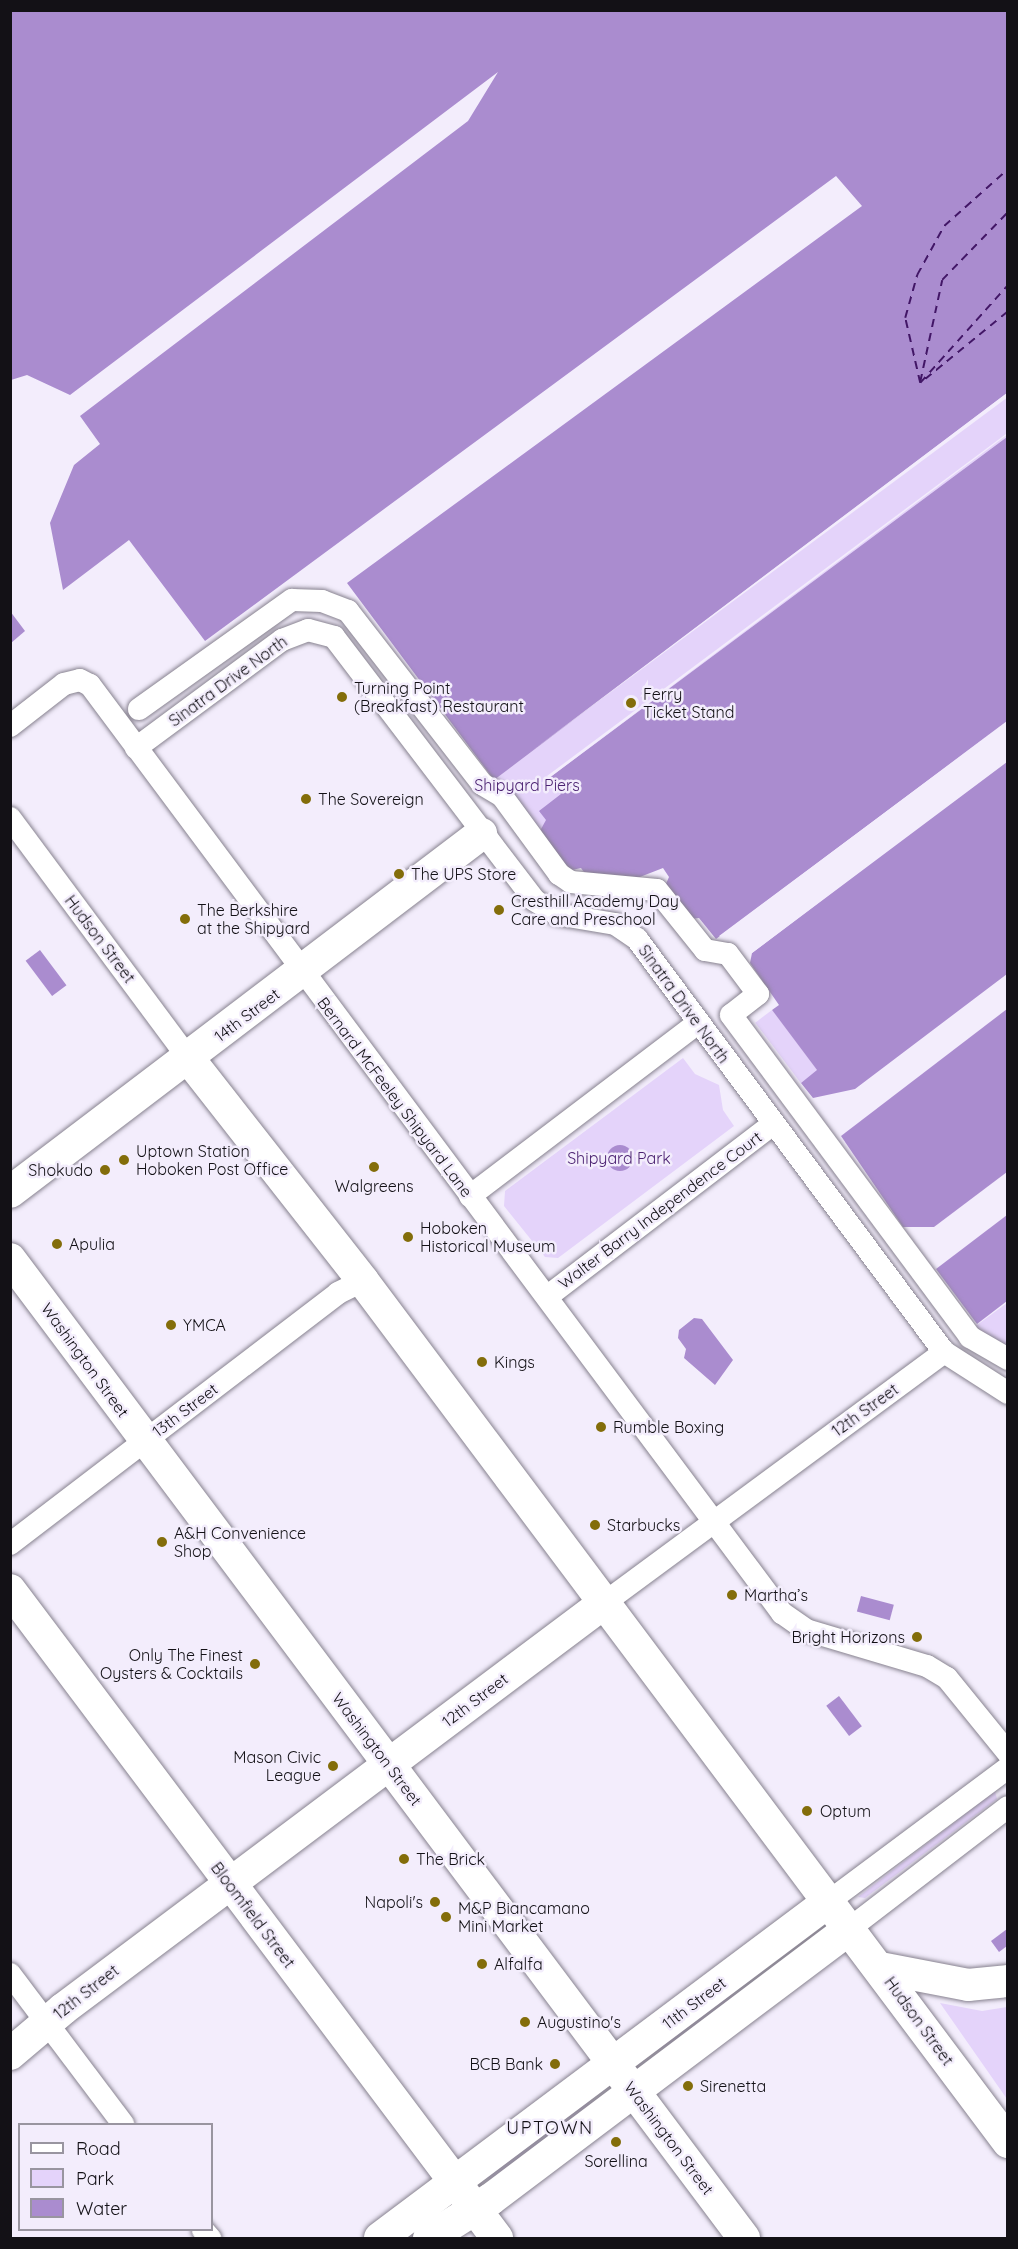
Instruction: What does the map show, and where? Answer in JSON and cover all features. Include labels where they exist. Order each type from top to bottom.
[{"type":"street","points":[[139,709],[292,600],[322,601],[348,611],[482,784],[502,796],[559,874],[571,882],[657,890],[705,950],[728,954],[758,994],[731,1015],[970,1337],[1008,1359]]},
{"type":"street","name":"Sinatra Drive North","points":[[136,748],[282,640],[316,630],[347,651],[482,834],[539,906],[628,931],[944,1352],[1008,1393]]},
{"type":"street","name":"Bernard McFeeley Shipyard Lane","points":[[10,726],[73,681],[90,685],[303,974],[548,1296],[782,1613],[807,1630],[927,1666],[947,1678],[1008,1753]]},
{"type":"street","name":"Hudson Street","points":[[10,818],[189,1059],[363,1281],[828,1902],[880,1968],[1008,2142]]},
{"type":"street","name":"14th Street","points":[[10,1192],[303,974],[482,834]]},
{"type":"street","points":[[470,1196],[698,1023]]},
{"type":"street","name":"Walter Barry Independence Court","points":[[548,1296],[772,1125]]},
{"type":"street","name":"Washington Street","points":[[10,1259],[144,1441],[744,2238]]},
{"type":"street","name":"13th Street","points":[[10,1544],[338,1293],[363,1281]]},
{"type":"street","name":"12th Street","points":[[10,2054],[229,1883],[944,1352]]},
{"type":"street","name":"Bloomfield Street","points":[[10,1590],[497,2238]]},
{"type":"street","name":"11th Street","points":[[380,2238],[1008,1768]]},
{"type":"street","name":"11th Street","points":[[429,2238],[474,2208],[633,2090],[1008,1807]]},
{"type":"street","points":[[880,1968],[968,1985],[1008,1981]]},
{"type":"street","points":[[10,1974],[122,2123]]},
{"type":"green space","name":"Shipyard Piers","points":[[1007,393],[1007,437],[549,778],[562,794],[536,838],[494,780]]},
{"type":"green space","points":[[772,1010],[818,1071],[801,1083],[755,1023]]},
{"type":"green space","name":"Shipyard Park","points":[[683,1058],[695,1074],[719,1085],[723,1110],[734,1126],[558,1258],[545,1257],[504,1206],[505,1191]]},
{"type":"green space","points":[[1007,1303],[1007,1369],[962,1336]]},
{"type":"green space","points":[[995,1791],[997,1799],[865,1898],[858,1897]]},
{"type":"green space","points":[[726,1988],[735,2000],[658,2051],[656,2049]]},
{"type":"green space","points":[[940,2003],[982,2011],[1007,2007],[1007,2099]]},
{"type":"green space","points":[[589,2101],[589,2107],[493,2181],[486,2177]]},
{"type":"water","points":[[11,11],[1007,11],[1007,393],[494,780],[347,583],[862,206],[836,176],[205,641],[129,540],[63,590],[50,523],[74,465],[100,444],[80,416],[468,121],[498,72],[70,395],[27,375],[11,380]]},
{"type":"water","points":[[1007,437],[1007,721],[716,939],[699,918],[690,919],[665,886],[669,877],[663,868],[627,882],[589,879],[581,868],[563,872],[536,838],[546,820],[539,811],[561,794],[549,778]]},
{"type":"water","points":[[10,611],[25,631],[11,643],[10,643]]},
{"type":"water","points":[[1007,762],[1007,974],[855,1089],[813,1098],[801,1083],[817,1070],[772,1010],[779,1005],[750,963],[752,953]]},
{"type":"water","points":[[40,950],[66,985],[52,996],[26,961]]},
{"type":"water","points":[[1007,1009],[1007,1172],[934,1227],[903,1227],[841,1136]]},
{"type":"water","points":[[620,1145],[630,1148],[633,1158],[630,1168],[620,1171],[610,1168],[607,1158],[610,1148]]},
{"type":"water","points":[[1007,1215],[1007,1301],[977,1324],[936,1269]]},
{"type":"water","points":[[694,1318],[702,1319],[733,1360],[715,1385],[684,1358],[686,1349],[678,1338],[679,1330]]},
{"type":"water","points":[[861,1596],[894,1605],[890,1620],[857,1611]]},
{"type":"water","points":[[839,1696],[862,1726],[849,1736],[826,1706]]},
{"type":"water","points":[[1007,1929],[1007,1946],[999,1952],[991,1941]]},
{"type":"pier","points":[[1007,393],[1008,397],[529,753]]},
{"type":"pier","points":[[1006,434],[1008,434],[549,778],[547,776]]},
{"type":"pier","points":[[1007,721],[722,938],[719,936],[946,767]]},
{"type":"pier","points":[[1008,759],[752,953],[749,952],[965,790]]},
{"type":"ferry route","points":[[920,383],[905,318],[917,275],[944,226],[1008,169]]},
{"type":"ferry route","points":[[920,382],[942,280],[1008,212]]},
{"type":"ferry route","points":[[920,383],[1008,285]]},
{"type":"ferry route","points":[[925,379],[1008,311]]},
{"type":"place","name":"Turning Point (Breakfast) Restaurant","points":[[342,697]]},
{"type":"place","name":"Ferry Ticket Stand","points":[[631,703]]},
{"type":"place","name":"The Sovereign","points":[[306,799]]},
{"type":"place","name":"The UPS Store","points":[[399,874]]},
{"type":"place","name":"Cresthill Academy Day Care and Preschool","points":[[499,910]]},
{"type":"place","name":"The Berkshire at the Shipyard","points":[[185,919]]},
{"type":"place","name":"Uptown Station Hoboken Post Office","points":[[124,1160]]},
{"type":"place","name":"Walgreens","points":[[374,1167]]},
{"type":"place","name":"Shokudo","points":[[105,1170]]},
{"type":"place","name":"Hoboken Historical Museum","points":[[408,1237]]},
{"type":"place","name":"Apulia","points":[[57,1244]]},
{"type":"place","name":"YMCA","points":[[171,1325]]},
{"type":"place","name":"Kings","points":[[482,1362]]},
{"type":"place","name":"Rumble Boxing","points":[[601,1427]]},
{"type":"place","name":"Starbucks","points":[[595,1525]]},
{"type":"place","name":"A&H Convenience Shop","points":[[162,1542]]},
{"type":"place","name":"Martha’s","points":[[732,1595]]},
{"type":"place","name":"Bright Horizons","points":[[917,1637]]},
{"type":"place","name":"Only The Finest Oysters & Cocktails","points":[[255,1664]]},
{"type":"place","name":"Mason Civic League","points":[[333,1766]]},
{"type":"place","name":"Optum","points":[[807,1811]]},
{"type":"place","name":"The Brick","points":[[404,1859]]},
{"type":"place","name":"Napoli's","points":[[435,1902]]},
{"type":"place","name":"M&P Biancamano Mini Market","points":[[446,1917]]},
{"type":"place","name":"Alfalfa","points":[[482,1964]]},
{"type":"place","name":"Augustino's","points":[[525,2022]]},
{"type":"place","name":"BCB Bank","points":[[555,2064]]},
{"type":"place","name":"Sirenetta","points":[[688,2086]]},
{"type":"place","name":"Sorellina","points":[[616,2142]]},
{"type":"district","name":"UPTOWN","points":[[550,2128]]}]
